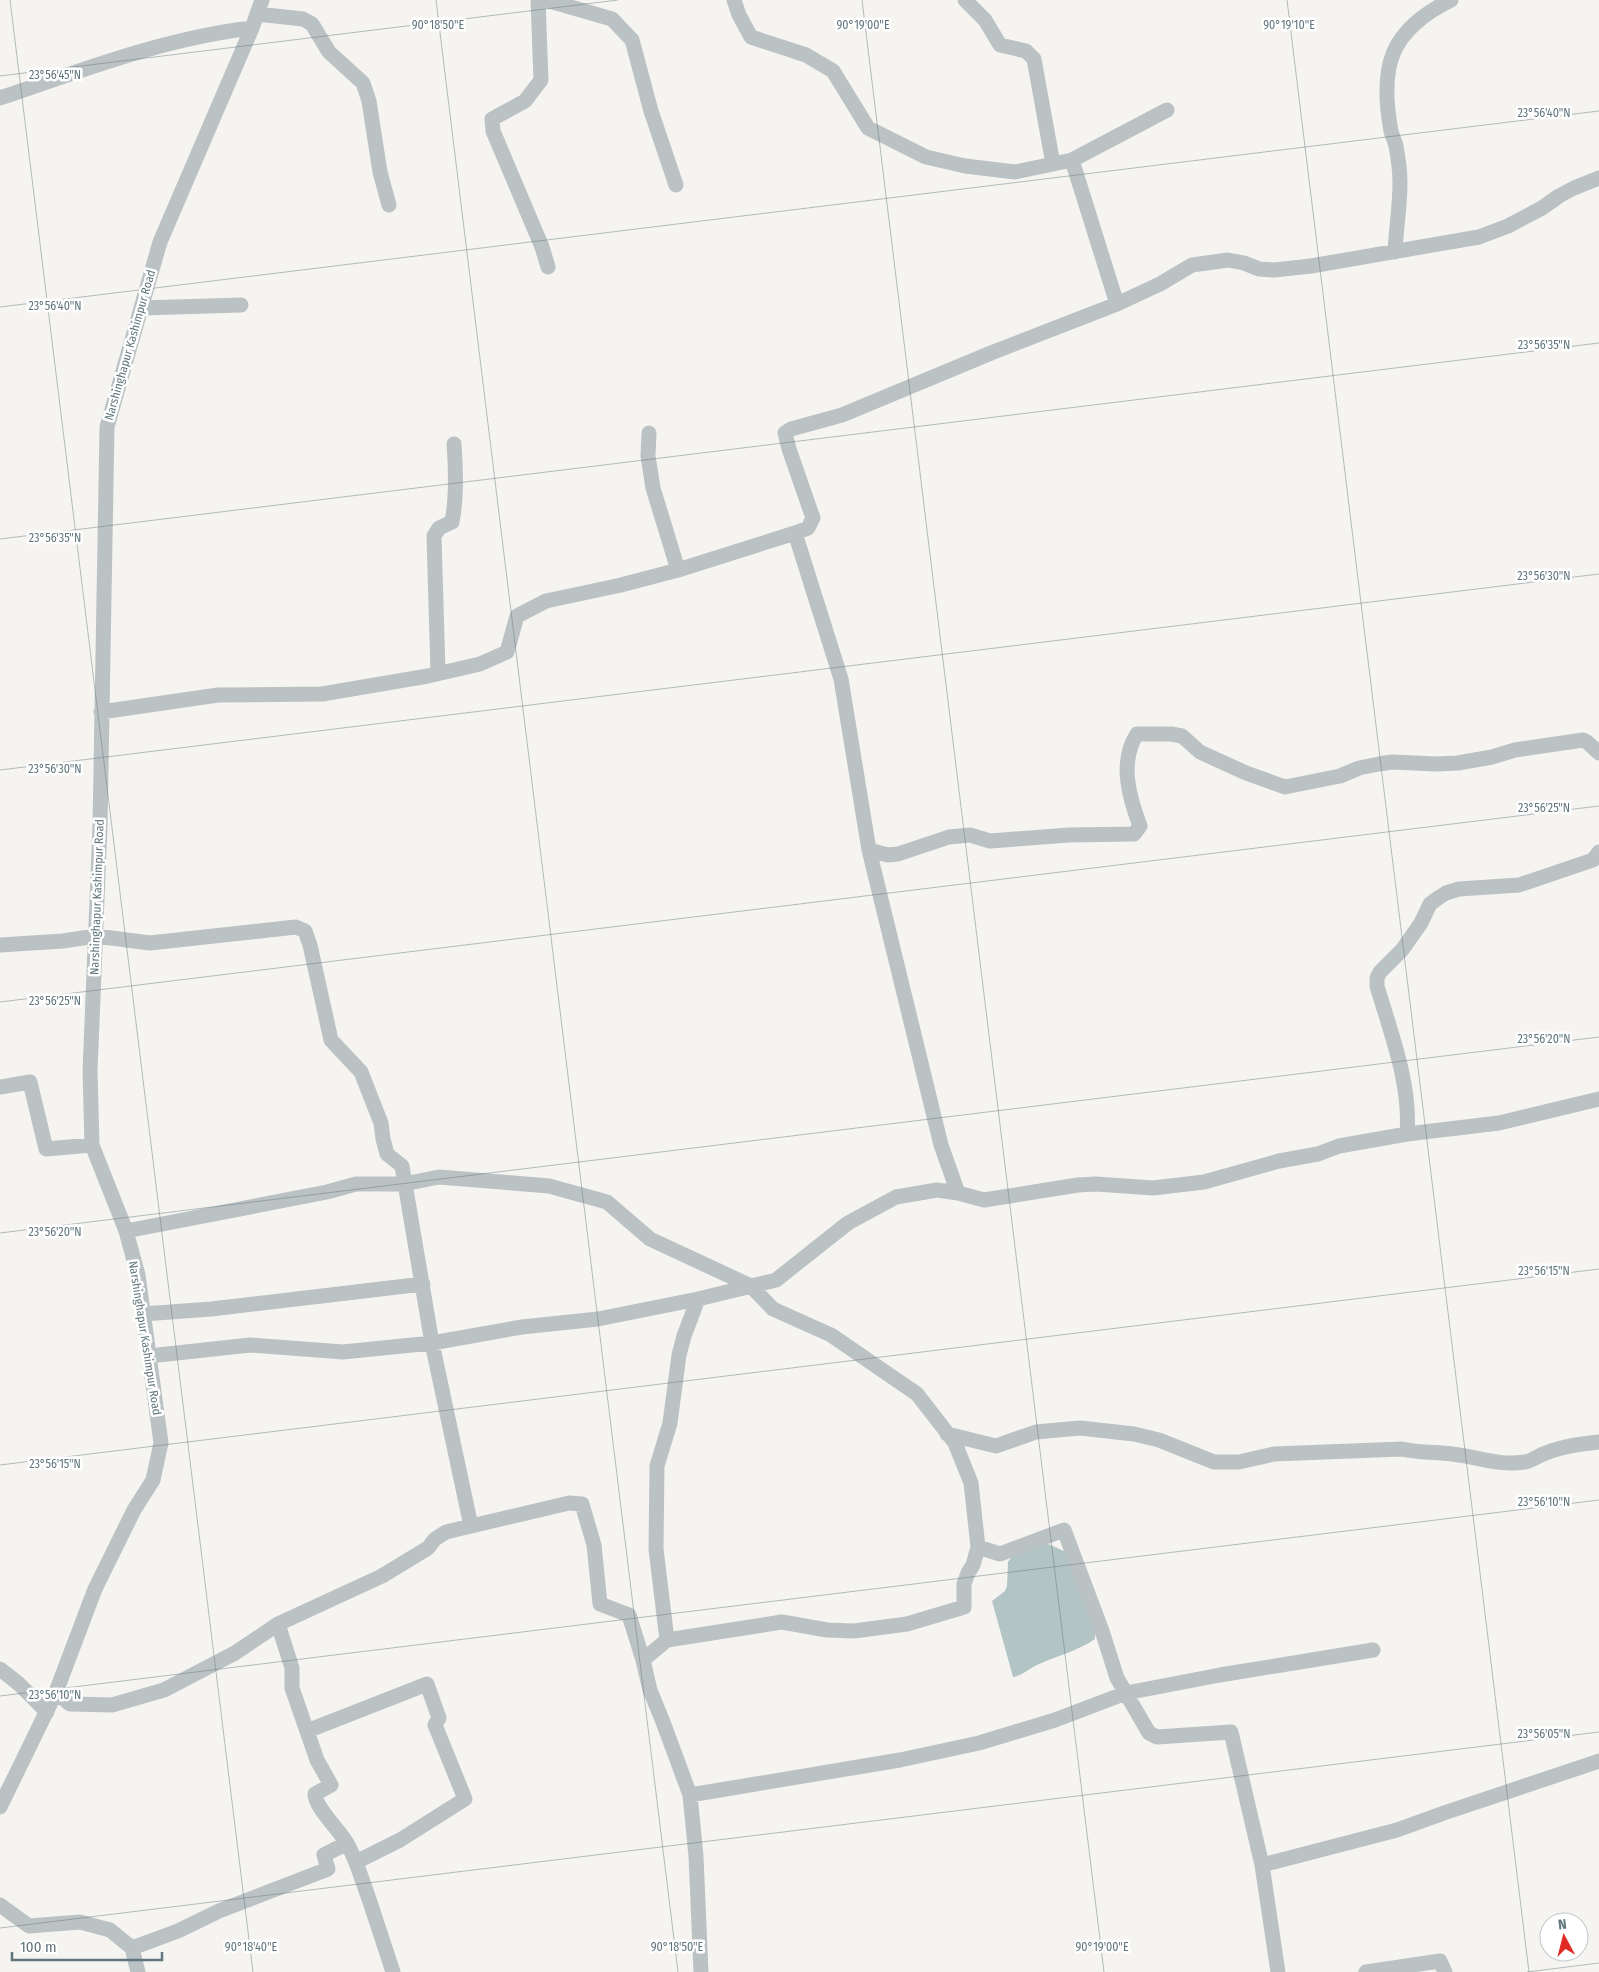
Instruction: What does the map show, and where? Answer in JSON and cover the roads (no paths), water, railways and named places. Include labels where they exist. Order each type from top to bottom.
[{"type":"street","points":[[538,0],[541,80],[525,101],[492,119],[493,131],[542,247],[548,267]]},
{"type":"street","points":[[546,0],[612,19],[632,40],[651,111],[676,185]]},
{"type":"street","points":[[734,0],[739,16],[751,37],[806,55],[832,71],[868,128],[926,157],[965,166],[1015,172],[1072,160],[1167,110]]},
{"type":"street","points":[[964,0],[985,20],[1000,44],[1026,51],[1034,59],[1054,164]]},
{"type":"street","points":[[1395,252],[1400,184],[1396,146],[1391,132],[1386,77],[1394,48],[1404,33],[1435,8],[1451,0]]},
{"type":"street","points":[[260,7],[303,19],[312,24],[329,52],[363,84],[369,101],[380,172],[389,205]]},
{"type":"street","name":"Narshinghapur Kashimpur Road","points":[[0,1807],[56,1692],[95,1589],[134,1510],[153,1480],[161,1443],[138,1275],[126,1231],[92,1145],[90,1071],[100,826],[107,427],[160,242],[260,7]]},
{"type":"street","points":[[0,98],[140,51],[225,32],[252,28]]},
{"type":"street","points":[[1072,160],[1117,304]]},
{"type":"street","points":[[102,712],[218,695],[322,694],[480,664],[507,652],[517,616],[546,601],[621,585],[678,570],[808,528],[813,518],[785,434],[791,429],[842,415],[991,352],[1117,304],[1160,284],[1185,268],[1203,263],[1228,260],[1244,263],[1259,269],[1274,270],[1395,252],[1491,234],[1542,208],[1574,188],[1599,178]]},
{"type":"street","points":[[141,308],[241,305]]},
{"type":"street","points":[[649,433],[648,456],[652,488],[678,570]]},
{"type":"street","points":[[438,673],[434,536],[439,528],[452,522],[455,509],[454,444]]},
{"type":"street","points":[[795,533],[841,680],[869,850],[941,1145],[958,1193]]},
{"type":"street","points":[[869,850],[888,855],[898,854],[949,837],[970,835],[990,841],[1069,834],[1134,834],[1140,826],[1130,801],[1127,776],[1130,745],[1137,734],[1182,736],[1200,752],[1246,773],[1285,787],[1340,776],[1359,768],[1379,764],[1458,763],[1492,757],[1515,750],[1583,740],[1599,753]]},
{"type":"street","points":[[1407,1134],[1404,1085],[1397,1052],[1376,982],[1380,972],[1402,950],[1421,923],[1430,904],[1446,893],[1459,889],[1519,885],[1592,860],[1599,852]]},
{"type":"street","points":[[0,945],[96,936],[150,943],[296,927],[305,931],[310,944],[331,1040],[361,1072],[381,1123],[387,1154],[402,1166],[432,1343],[471,1526]]},
{"type":"street","points":[[0,1087],[30,1082],[46,1149],[92,1145]]},
{"type":"street","points":[[148,1356],[250,1345],[343,1352],[432,1343],[522,1327],[598,1319],[698,1299],[776,1280],[848,1222],[896,1197],[937,1190],[984,1200],[1078,1185],[1096,1184],[1153,1188],[1204,1182],[1280,1161],[1318,1154],[1339,1146],[1407,1134],[1499,1123],[1599,1099]]},
{"type":"street","points":[[126,1231],[328,1192],[356,1184],[404,1184],[439,1177],[550,1186],[607,1202],[650,1240],[751,1286],[772,1310],[831,1335],[916,1394],[955,1443],[971,1483],[978,1547],[973,1565],[964,1584],[964,1608],[907,1624],[854,1631],[827,1630],[782,1622],[666,1640],[643,1660]]},
{"type":"street","points":[[143,1314],[211,1309],[423,1284]]},
{"type":"street","points":[[666,1640],[656,1548],[657,1466],[670,1423],[679,1355],[698,1299]]},
{"type":"street","points":[[947,1434],[996,1446],[1036,1432],[1080,1428],[1143,1436],[1190,1451],[1214,1462],[1239,1462],[1274,1454],[1402,1449],[1418,1453],[1451,1453],[1503,1464],[1527,1462],[1546,1452],[1574,1445],[1599,1442]]},
{"type":"street","points":[[56,1692],[70,1704],[112,1705],[164,1690],[235,1653],[278,1624],[382,1576],[428,1548],[435,1539],[446,1532],[569,1503],[582,1504],[594,1545],[600,1604],[629,1615],[650,1690],[690,1795],[696,1856],[701,1972]]},
{"type":"street","points":[[978,1547],[1000,1554],[1064,1530],[1102,1631],[1117,1678],[1149,1733],[1156,1737],[1232,1732],[1262,1865],[1278,1972]]},
{"type":"street","points":[[278,1624],[292,1668],[292,1688],[317,1760],[331,1785],[315,1794],[315,1798],[347,1843],[356,1862],[393,1972]]},
{"type":"street","points":[[690,1795],[900,1760],[979,1743],[1055,1720],[1126,1694],[1220,1675],[1373,1650]]},
{"type":"street","points":[[0,1669],[19,1684],[47,1712]]},
{"type":"street","points":[[307,1732],[427,1684],[439,1718],[435,1725],[465,1799],[400,1840],[356,1862]]},
{"type":"street","points":[[1262,1865],[1397,1830],[1599,1761]]},
{"type":"street","points":[[132,1948],[328,1869],[324,1855],[347,1843]]},
{"type":"street","points":[[0,1905],[29,1926],[80,1922],[110,1930],[132,1948],[138,1972]]},
{"type":"street","points":[[1366,1972],[1440,1961],[1445,1972]]}]
